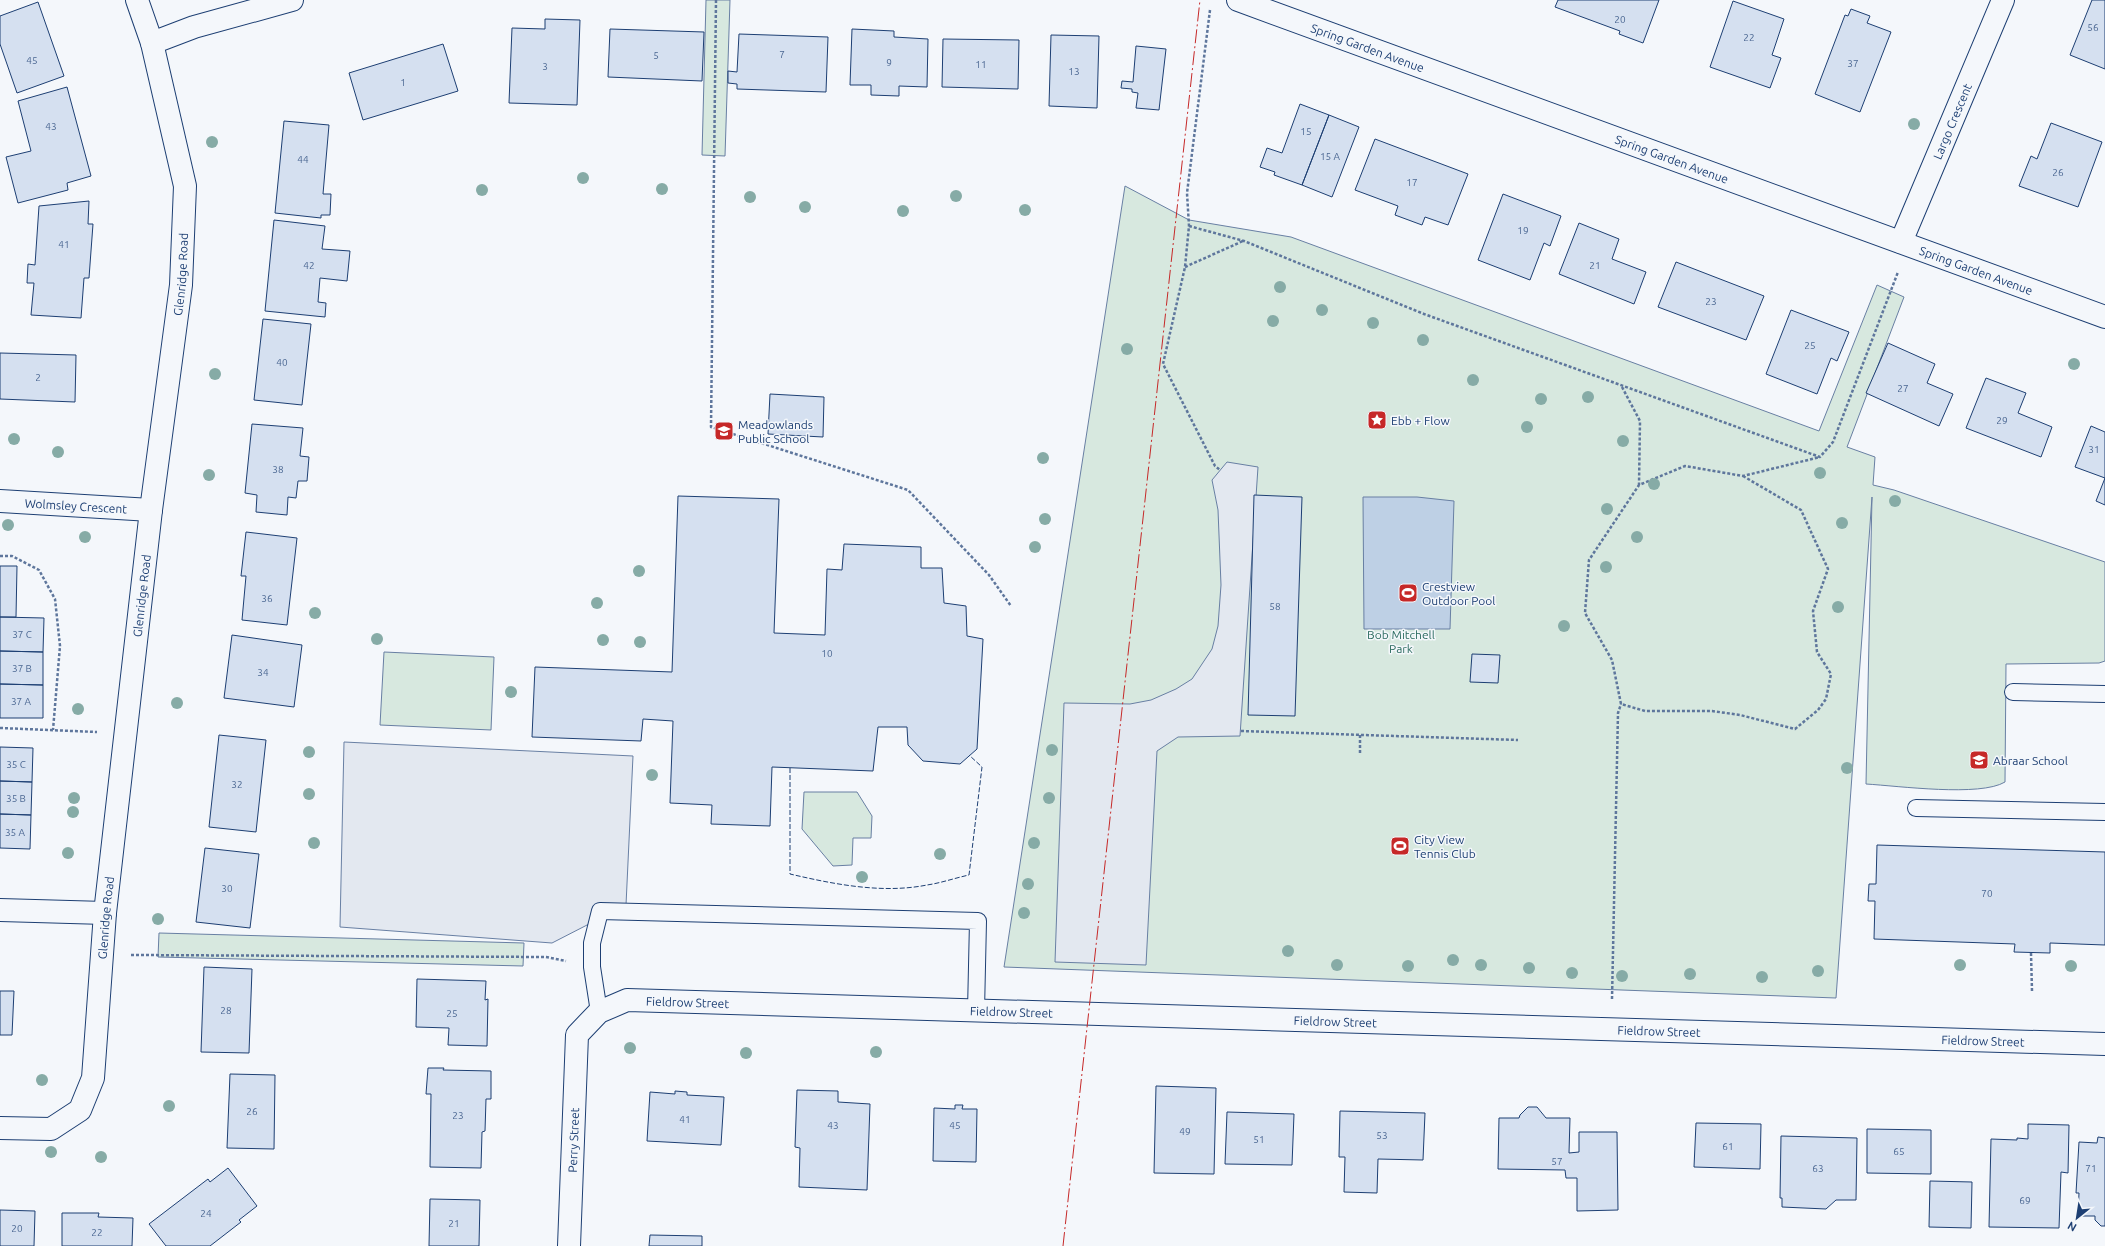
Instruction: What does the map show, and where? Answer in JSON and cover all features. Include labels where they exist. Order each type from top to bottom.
[{"type":"street","name":"Glenridge Road","points":[[0,1128],[52,1129],[80,1110],[93,1078],[105,913],[151,510],[181,285],[185,186],[152,43],[137,0]]},
{"type":"street","points":[[152,43],[194,27],[292,0]]},
{"type":"street","name":"Spring Garden Avenue","points":[[1238,0],[2105,317]]},
{"type":"street","name":"Largo Crescent","points":[[1901,242],[2003,0]]},
{"type":"street","name":"Wolmsley Crescent","points":[[0,501],[151,510]]},
{"type":"street","points":[[0,910],[105,913]]},
{"type":"street","name":"Fieldrow Street","points":[[577,1035],[599,1012],[627,1000],[2105,1044]]},
{"type":"street","name":"Perry Street","points":[[569,1246],[577,1035]]},
{"type":"lane","points":[[2013,692],[2105,694]]},
{"type":"lane","points":[[1916,808],[2105,812]]},
{"type":"lane","points":[[599,1012],[592,967],[592,943],[600,911],[978,921],[976,1011]]},
{"type":"path","points":[[716,0],[711,427],[908,490],[989,575],[1011,606]]},
{"type":"path","points":[[1210,8],[1187,193],[1189,226],[1185,267],[1163,364],[1215,466],[1220,470]]},
{"type":"path","points":[[1189,226],[1244,241],[1424,314],[1820,457]]},
{"type":"path","points":[[1185,267],[1244,241]]},
{"type":"path","points":[[1743,476],[1820,457],[1832,442],[1899,269],[1901,242]]},
{"type":"path","points":[[1612,1029],[1618,713],[1621,704],[1612,660],[1585,613],[1589,560],[1639,485],[1640,421],[1621,386]]},
{"type":"path","points":[[1621,704],[1645,711],[1712,711],[1740,715],[1795,729],[1818,710],[1826,699],[1831,674],[1817,652],[1813,611],[1828,569],[1801,510],[1743,476],[1685,466],[1639,485]]},
{"type":"path","points":[[0,556],[12,556],[38,570],[55,600],[60,646],[54,730]]},
{"type":"path","points":[[0,728],[125,733]]},
{"type":"path","points":[[1241,732],[1518,740]]},
{"type":"path","points":[[1360,735],[1360,754]]},
{"type":"path","points":[[2032,953],[2032,991]]},
{"type":"path","points":[[102,955],[546,957],[592,967]]},
{"type":"green space","points":[[706,0],[730,0],[725,156],[702,155]]},
{"type":"green space","name":"Bob Mitchell Park","points":[[1125,186],[1189,220],[1291,237],[1819,431],[1877,285],[1904,297],[1847,447],[1875,457],[1873,485],[1894,490],[2105,562],[2105,661],[2099,663],[2006,664],[2005,782],[1977,789],[1959,790],[1866,784],[1872,497],[1836,998],[1004,967]]},
{"type":"green space","points":[[384,652],[494,657],[491,730],[380,725]]},
{"type":"green space","points":[[804,792],[857,792],[872,816],[871,838],[853,838],[852,865],[833,866],[802,829]]},
{"type":"green space","points":[[159,933],[524,943],[523,966],[158,957]]},
{"type":"shaded area","points":[[1227,462],[1258,467],[1240,736],[1178,737],[1157,751],[1146,965],[1055,962],[1064,703],[1130,704],[1151,700],[1176,689],[1192,679],[1212,649],[1218,626],[1221,585],[1218,510],[1212,480]]},
{"type":"shaded area","points":[[344,742],[633,756],[626,905],[552,943],[340,927]]},
{"type":"water","name":"Crestview Outdoor Pool","points":[[1363,497],[1417,497],[1454,501],[1450,629],[1364,629]]},
{"type":"building","points":[[1558,0],[1659,0],[1643,43],[1619,34],[1620,31],[1555,7]]},
{"type":"building","points":[[2092,0],[2105,0],[2105,69],[2070,55]]},
{"type":"building","points":[[1733,1],[1784,19],[1772,55],[1781,58],[1770,88],[1710,67]]},
{"type":"building","points":[[38,2],[64,76],[17,93],[0,44],[0,16]]},
{"type":"building","points":[[1851,9],[1870,16],[1867,23],[1891,32],[1860,112],[1815,94],[1845,15],[1848,16]]},
{"type":"building","points":[[545,19],[580,20],[577,105],[509,103],[512,28],[545,29]]},
{"type":"building","points":[[610,29],[704,32],[702,81],[608,77]]},
{"type":"building","points":[[852,29],[894,31],[894,37],[928,39],[927,87],[899,86],[899,96],[871,95],[871,85],[850,85]]},
{"type":"building","points":[[739,34],[828,37],[826,92],[737,89],[737,84],[728,83],[728,71],[737,72]]},
{"type":"building","points":[[1051,35],[1099,36],[1097,108],[1049,106]]},
{"type":"building","points":[[943,39],[1019,40],[1018,89],[942,87]]},
{"type":"building","points":[[443,44],[458,91],[363,120],[349,73]]},
{"type":"building","points":[[1136,46],[1166,49],[1159,110],[1136,108],[1138,93],[1132,92],[1132,89],[1121,88],[1122,81],[1133,82]]},
{"type":"building","points":[[67,87],[91,176],[67,183],[68,190],[18,203],[6,157],[31,151],[18,101]]},
{"type":"building","points":[[1300,104],[1329,115],[1302,185],[1274,175],[1275,172],[1260,167],[1267,148],[1282,153]]},
{"type":"building","points":[[1329,115],[1359,127],[1332,197],[1302,185]]},
{"type":"building","points":[[284,121],[329,125],[323,194],[331,194],[330,215],[321,215],[321,218],[275,213]]},
{"type":"building","points":[[2051,123],[2102,142],[2078,207],[2019,186],[2031,156],[2037,159]]},
{"type":"building","points":[[1375,139],[1468,174],[1448,225],[1425,217],[1422,225],[1395,215],[1398,206],[1355,190]]},
{"type":"building","points":[[1503,194],[1561,216],[1550,246],[1544,243],[1530,280],[1478,260]]},
{"type":"building","points":[[89,201],[88,224],[93,224],[89,278],[84,278],[81,318],[31,315],[34,283],[27,283],[28,264],[35,265],[39,206]]},
{"type":"building","points":[[274,220],[325,226],[322,249],[350,251],[347,281],[320,278],[318,302],[326,303],[325,317],[265,311]]},
{"type":"building","points":[[1579,223],[1619,239],[1612,259],[1646,272],[1634,304],[1559,274]]},
{"type":"building","points":[[1676,262],[1764,296],[1746,340],[1658,307]]},
{"type":"building","points":[[1791,310],[1849,332],[1837,361],[1831,358],[1817,394],[1766,374]]},
{"type":"building","points":[[263,319],[311,324],[302,405],[254,400]]},
{"type":"building","points":[[1888,343],[1935,364],[1927,383],[1953,394],[1939,426],[1866,393]]},
{"type":"building","points":[[0,353],[76,355],[75,402],[0,399]]},
{"type":"building","points":[[1986,378],[2026,393],[2018,413],[2052,427],[2041,457],[1966,428]]},
{"type":"building","points":[[770,394],[824,397],[823,437],[768,434]]},
{"type":"building","points":[[252,424],[303,428],[300,456],[309,457],[307,481],[298,481],[296,498],[288,497],[287,515],[256,512],[257,495],[245,493]]},
{"type":"building","points":[[2091,426],[2105,432],[2105,478],[2075,467]]},
{"type":"building","points":[[2105,478],[2105,505],[2096,501]]},
{"type":"building","points":[[1254,495],[1302,497],[1295,716],[1248,715]]},
{"type":"building","points":[[678,496],[779,499],[774,633],[825,635],[827,569],[842,570],[844,544],[921,547],[921,568],[942,568],[944,603],[966,606],[967,636],[983,639],[977,749],[960,764],[923,761],[908,745],[907,727],[878,727],[873,771],[772,767],[770,826],[711,824],[712,805],[670,803],[673,721],[643,719],[641,741],[532,737],[535,667],[672,672]]},
{"type":"building","points":[[246,532],[297,538],[287,625],[242,620],[246,576],[241,576]]},
{"type":"building","points":[[0,566],[17,566],[16,617],[0,617]]},
{"type":"building","points":[[0,617],[44,618],[43,652],[0,651]]},
{"type":"building","points":[[232,635],[302,645],[294,707],[224,698]]},
{"type":"building","points":[[0,651],[43,652],[43,685],[0,684]]},
{"type":"building","points":[[1472,654],[1500,655],[1498,683],[1470,682]]},
{"type":"building","points":[[0,684],[43,685],[43,718],[0,718]]},
{"type":"building","points":[[219,735],[266,740],[256,832],[209,827]]},
{"type":"building","points":[[0,747],[33,748],[32,782],[0,781]]},
{"type":"building","points":[[0,781],[32,782],[31,815],[0,814]]},
{"type":"building","points":[[0,814],[31,815],[30,849],[0,848]]},
{"type":"building","points":[[1877,845],[2105,852],[2105,945],[2050,943],[2050,953],[2014,952],[2015,944],[1874,939],[1875,901],[1868,901],[1869,884],[1876,884]]},
{"type":"building","points":[[205,848],[259,854],[250,928],[196,922]]},
{"type":"building","points":[[204,967],[252,969],[249,1053],[201,1052]]},
{"type":"building","points":[[417,979],[486,981],[485,1000],[488,999],[487,1046],[448,1045],[449,1028],[416,1027]]},
{"type":"building","points":[[0,991],[14,991],[12,1035],[0,1035]]},
{"type":"building","points":[[428,1068],[444,1068],[443,1070],[491,1071],[491,1099],[486,1099],[485,1131],[482,1132],[481,1168],[430,1167],[431,1094],[426,1094]]},
{"type":"building","points":[[230,1074],[275,1075],[274,1149],[227,1148]]},
{"type":"building","points":[[1156,1086],[1216,1088],[1214,1174],[1154,1173]]},
{"type":"building","points":[[797,1090],[838,1091],[838,1102],[870,1104],[867,1190],[799,1187],[800,1148],[795,1147]]},
{"type":"building","points":[[675,1091],[687,1092],[687,1095],[724,1097],[721,1145],[647,1141],[650,1092],[675,1094]]},
{"type":"building","points":[[955,1105],[963,1105],[962,1109],[977,1109],[976,1162],[933,1161],[934,1108],[955,1109]]},
{"type":"building","points":[[1528,1107],[1537,1107],[1546,1118],[1570,1118],[1569,1153],[1579,1152],[1579,1132],[1617,1132],[1618,1210],[1577,1211],[1577,1178],[1566,1178],[1565,1170],[1498,1169],[1499,1118],[1519,1118]]},
{"type":"building","points":[[1340,1111],[1425,1113],[1423,1160],[1378,1159],[1377,1193],[1344,1192],[1345,1157],[1339,1157]]},
{"type":"building","points":[[1227,1112],[1294,1114],[1292,1165],[1225,1164]]},
{"type":"building","points":[[1696,1123],[1761,1124],[1760,1169],[1694,1167]]},
{"type":"building","points":[[2028,1124],[2069,1125],[2068,1173],[2061,1172],[2059,1228],[1989,1227],[1991,1139],[2028,1139]]},
{"type":"building","points":[[1867,1129],[1931,1130],[1931,1174],[1867,1173]]},
{"type":"building","points":[[1781,1136],[1857,1138],[1856,1200],[1836,1200],[1826,1209],[1782,1207],[1782,1198],[1780,1198]]},
{"type":"building","points":[[2098,1137],[2105,1138],[2105,1226],[2101,1226],[2095,1220],[2095,1216],[2078,1216],[2079,1193],[2076,1193],[2079,1142],[2097,1143]]},
{"type":"building","points":[[228,1168],[257,1206],[239,1220],[241,1222],[210,1246],[166,1246],[149,1224],[208,1179],[210,1182]]},
{"type":"building","points":[[1930,1181],[1972,1182],[1971,1228],[1929,1227]]},
{"type":"building","points":[[430,1199],[480,1200],[479,1246],[429,1246]]},
{"type":"building","points":[[0,1210],[35,1211],[34,1246],[0,1246]]},
{"type":"building","points":[[62,1213],[99,1213],[98,1217],[133,1218],[132,1246],[62,1246]]},
{"type":"building","points":[[650,1235],[702,1236],[702,1246],[649,1246]]},
{"type":"fence","points":[[790,768],[790,874],[858,887],[910,888],[969,875],[982,767],[969,755]]},
{"type":"power","points":[[1063,1246],[1200,0]]},
{"type":"place","name":"Ebb + Flow","points":[[1377,420]]},
{"type":"place","name":"Meadowlands Public School","points":[[724,431]]},
{"type":"place","name":"Crestview Outdoor Pool","points":[[1408,593]]},
{"type":"place","name":"Abraar School","points":[[1979,760]]},
{"type":"place","name":"City View Tennis Club","points":[[1400,846]]}]
